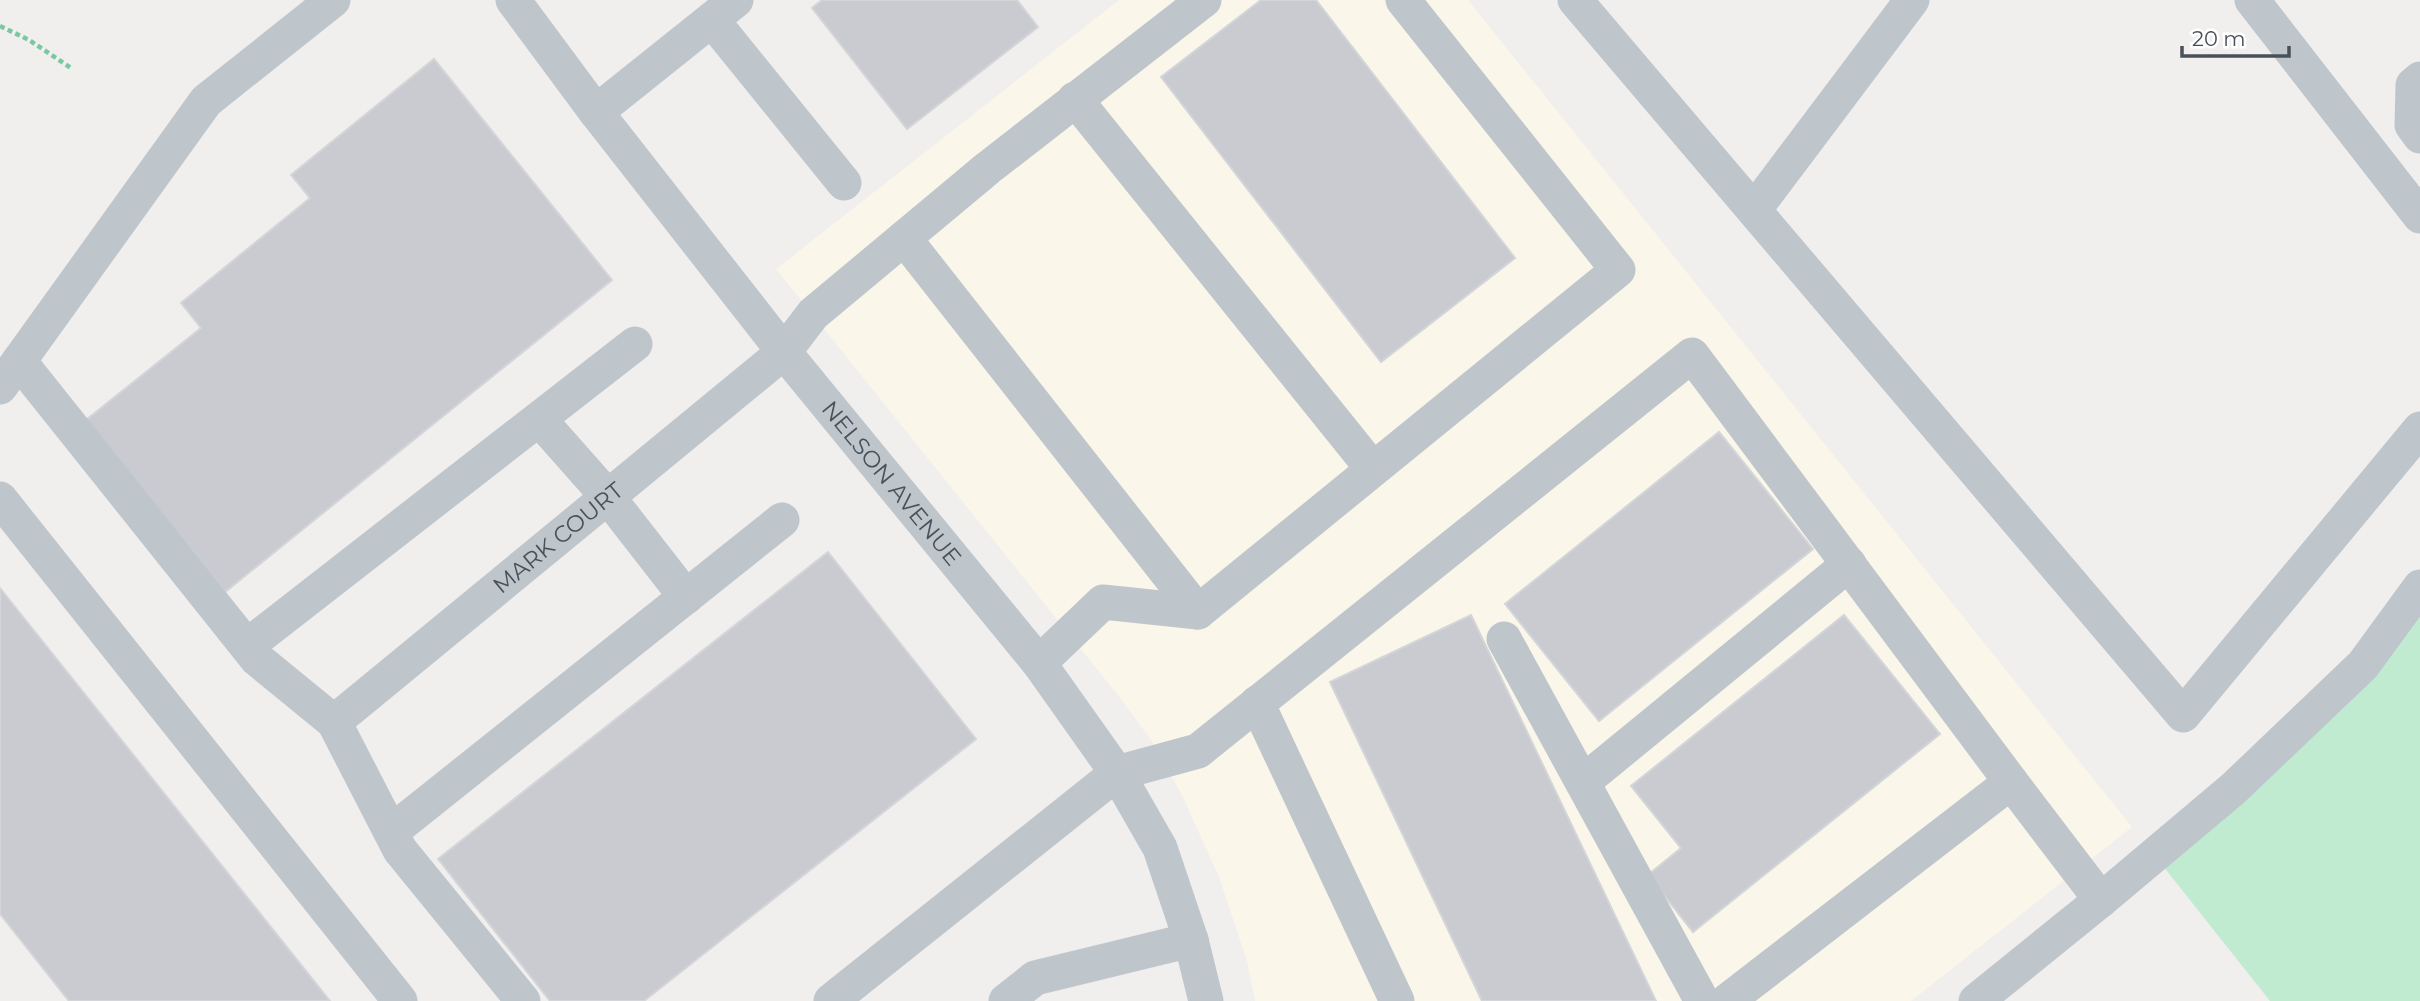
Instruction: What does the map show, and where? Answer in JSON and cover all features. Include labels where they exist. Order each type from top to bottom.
[{"type":"street","points":[[333,0],[206,101],[9,374],[257,659],[334,722],[400,850],[523,1001]]},
{"type":"street","name":"NELSON AVENUE","points":[[513,0],[596,113],[784,352],[1039,663],[1117,773],[1160,848],[1191,940],[1206,1001]]},
{"type":"street","name":"MARK COURT","points":[[334,722],[784,352],[813,314],[904,238],[1075,99],[1204,0]]},
{"type":"street","points":[[1039,663],[1103,602],[1198,611],[1618,270],[1403,0]]},
{"type":"street","points":[[1575,0],[2183,715],[2420,429]]},
{"type":"street","points":[[1754,210],[1912,0]]},
{"type":"street","points":[[2252,0],[2420,216]]},
{"type":"street","points":[[596,113],[724,10],[844,183]]},
{"type":"street","points":[[2420,79],[2413,85],[2412,125],[2420,136]]},
{"type":"street","points":[[1075,99],[1372,468]]},
{"type":"street","points":[[904,238],[1198,611]]},
{"type":"street","points":[[247,646],[635,344]]},
{"type":"street","points":[[831,1001],[1117,773],[1198,751],[1692,355],[2101,900]]},
{"type":"street","points":[[539,419],[608,497],[686,597]]},
{"type":"street","points":[[0,499],[400,1001]]},
{"type":"street","points":[[391,832],[782,520]]},
{"type":"street","points":[[1583,782],[1849,564]]},
{"type":"street","points":[[1976,1001],[2233,789],[2363,665],[2420,587]]},
{"type":"street","points":[[1504,639],[1702,1001]]},
{"type":"street","points":[[1257,703],[1397,1001]]},
{"type":"street","points":[[1727,1001],[2011,782]]},
{"type":"street","points":[[1006,1001],[1191,940]]},
{"type":"path","points":[[0,26],[29,40],[71,68]]},
{"type":"shaded area","points":[[1119,0],[1468,0],[2132,827],[1911,1001],[1255,1001],[1247,961],[1219,877],[1182,795],[1151,740],[776,269]]},
{"type":"green space","points":[[2420,587],[2420,1001],[2270,1001],[2155,856]]},
{"type":"building","points":[[822,0],[1017,0],[1038,27],[907,129],[812,8]]},
{"type":"building","points":[[1261,0],[1316,0],[1515,258],[1381,362],[1161,77]]},
{"type":"building","points":[[434,59],[612,280],[225,592],[86,420],[201,328],[181,303],[310,198],[291,175]]},
{"type":"building","points":[[1719,432],[1813,549],[1599,721],[1505,604]]},
{"type":"building","points":[[828,552],[976,739],[644,1001],[550,1001],[438,859]]},
{"type":"building","points":[[0,588],[330,1001],[69,1001],[0,914]]},
{"type":"building","points":[[1471,615],[1656,1001],[1482,1001],[1330,682]]},
{"type":"building","points":[[1844,615],[1940,734],[1693,932],[1648,875],[1681,848],[1631,786]]}]
